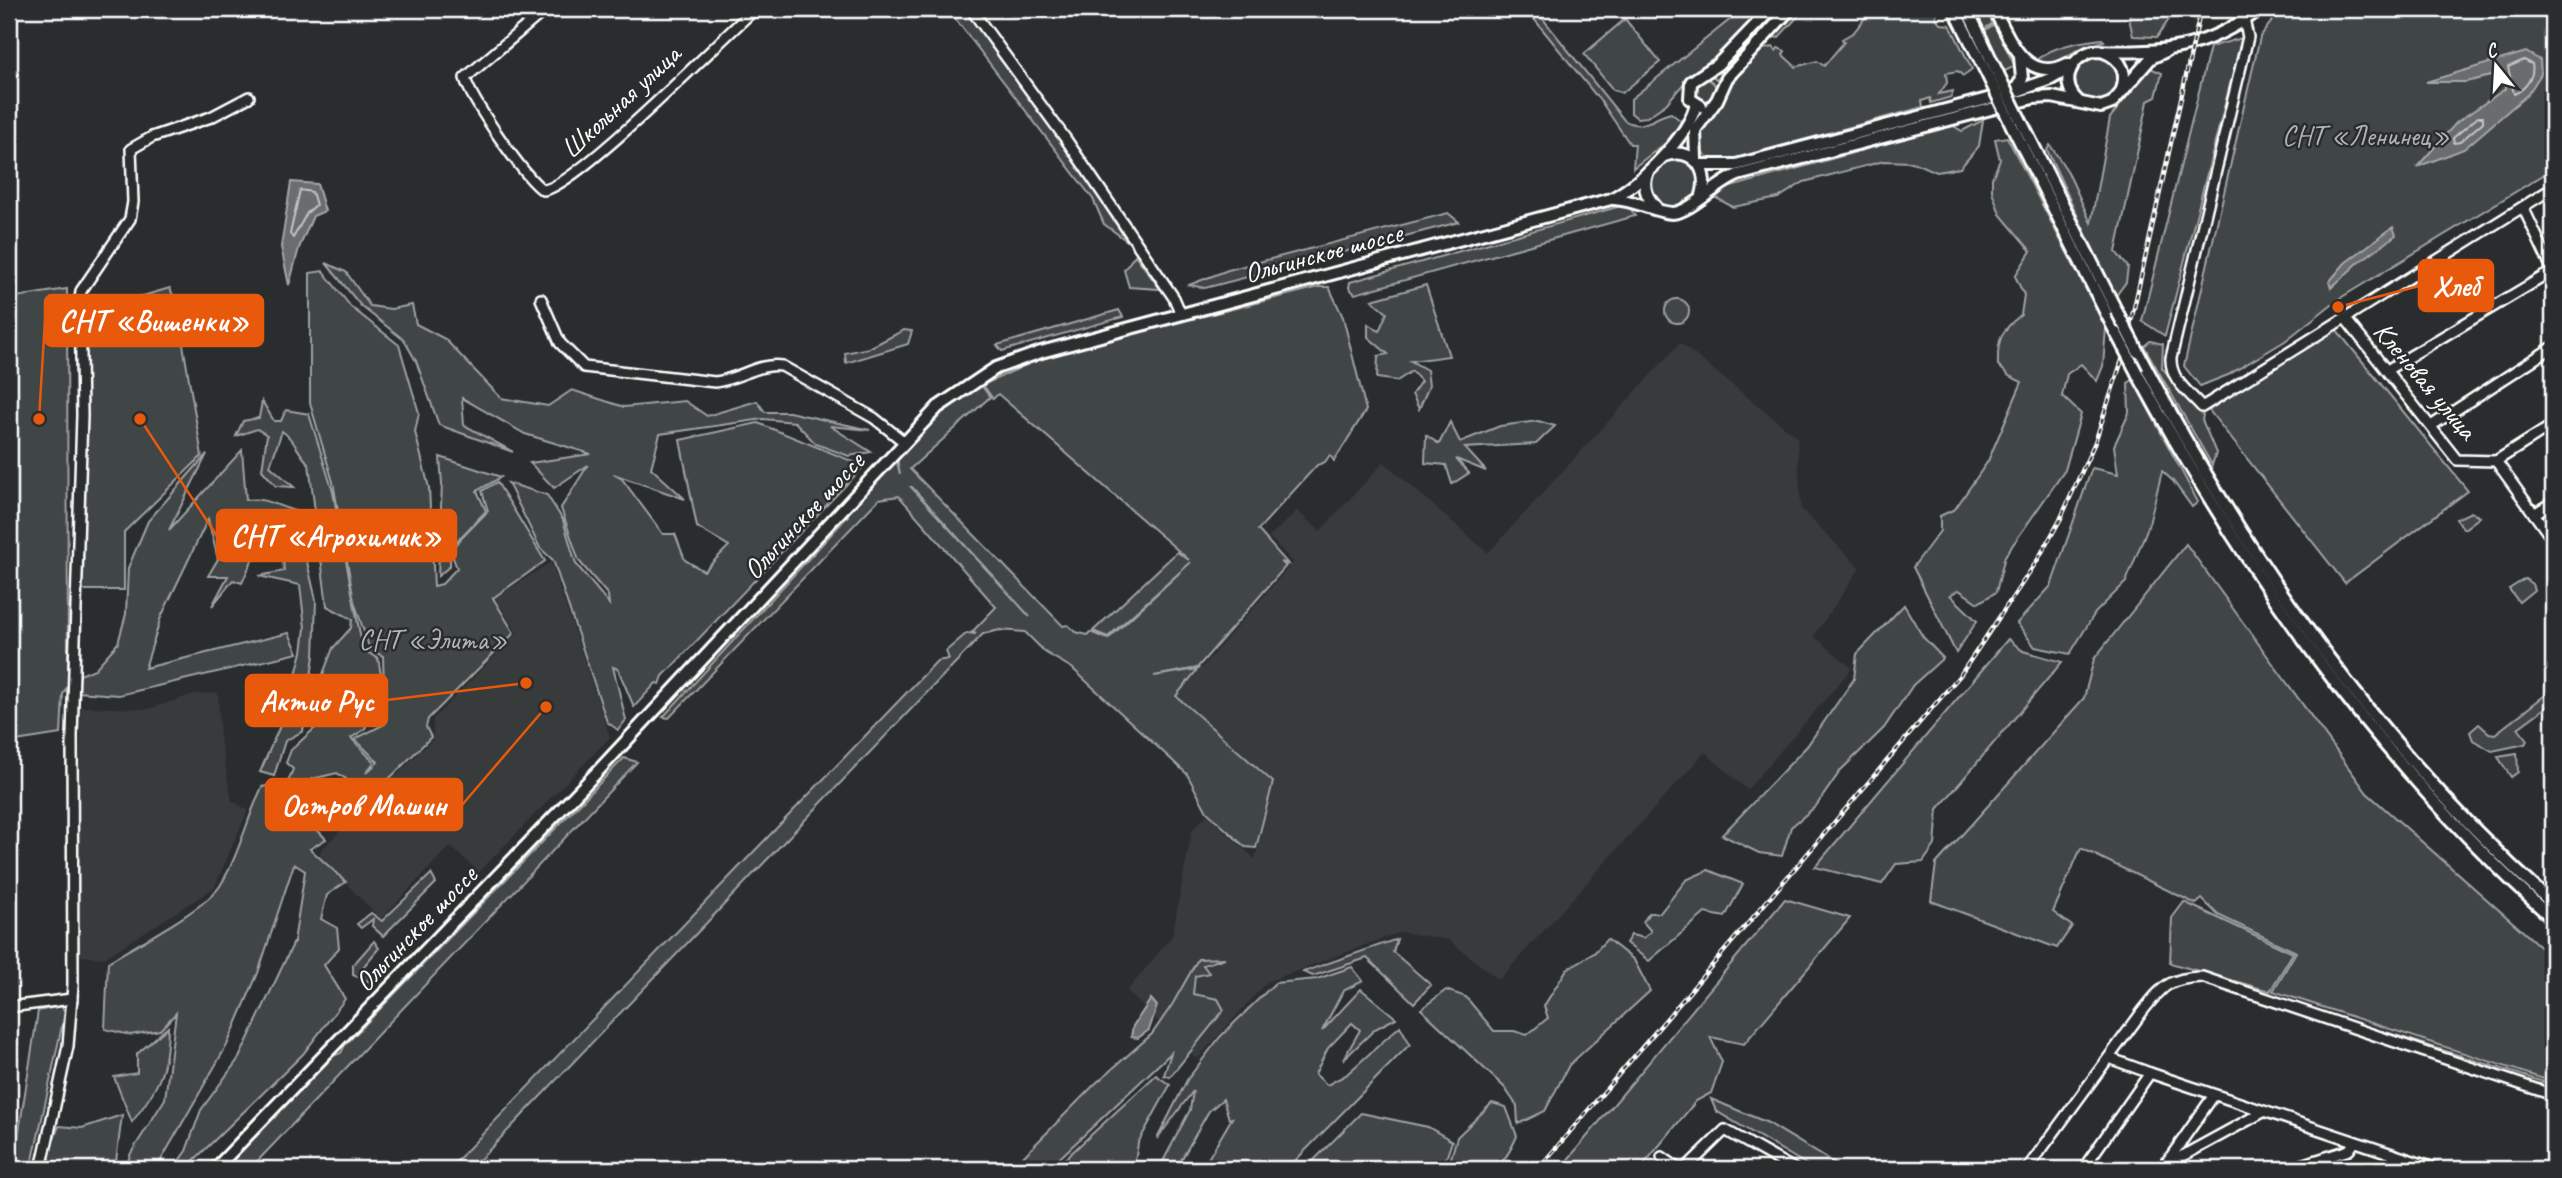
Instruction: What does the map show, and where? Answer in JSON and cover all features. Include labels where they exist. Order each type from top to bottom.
[{"type":"main road","points":[[1714,103],[1708,106],[1696,104],[1690,99],[1689,85],[1718,64],[1771,9]]},
{"type":"main road","points":[[1702,195],[1704,177],[1698,162],[1695,130],[1727,78],[1790,9]]},
{"type":"main road","points":[[1954,9],[1993,75]]},
{"type":"main road","points":[[1967,9],[1993,75],[2116,333],[2192,473],[2291,625],[2425,795],[2503,874],[2553,918]]},
{"type":"main road","points":[[1994,9],[2020,56],[2031,66],[2049,70],[2073,64]]},
{"type":"main road","points":[[1611,199],[1629,200],[1675,213],[1685,211],[1702,195],[1738,175],[2033,98],[2052,97],[2101,107],[2112,103],[2120,95],[2143,65],[2166,51],[2220,34],[2260,9]]},
{"type":"main road","points":[[1657,207],[1649,200],[1644,184],[1654,162],[1672,153],[1684,153],[1698,162],[1736,165],[2014,92],[2051,79],[2083,54],[2101,51],[2166,51]]},
{"type":"main road","points":[[2101,51],[2120,64],[2125,83],[2120,95]]},
{"type":"main road","points":[[2014,92],[2022,79],[2020,56]]},
{"type":"main road","points":[[2073,64],[2068,84],[2081,104]]},
{"type":"main road","points":[[1702,75],[1717,81],[1720,92]]},
{"type":"main road","points":[[1611,199],[1632,186],[1686,131],[1696,104]]},
{"type":"main road","points":[[2016,123],[2180,433],[2228,511],[2336,668],[2463,820],[2553,904]]},
{"type":"main road","name":"Ольгинское шоссе","points":[[215,1169],[598,770],[903,442],[957,391],[996,368],[1181,314],[1611,199]]},
{"type":"street","name":"Школьная улица","points":[[547,9],[466,75],[466,84],[488,120],[530,181],[543,190],[566,181],[658,101],[755,9]]},
{"type":"street","points":[[971,9],[1065,138],[1174,298],[1181,314]]},
{"type":"street","points":[[2244,20],[2249,37],[2171,358],[2171,367],[2177,380],[2202,407],[2553,188]]},
{"type":"street","points":[[41,1169],[68,1046],[72,999],[72,736],[82,427],[79,312],[81,291],[130,219],[133,202],[131,149],[152,137],[211,117],[249,97]]},
{"type":"street","points":[[2386,370],[2553,271],[2523,206]]},
{"type":"street","points":[[541,299],[560,343],[584,367],[681,379],[724,381],[765,366],[782,366],[874,418],[903,442]]},
{"type":"street","name":"Кленовая улица","points":[[2345,318],[2457,460],[2496,461],[2553,540]]},
{"type":"street","points":[[2431,426],[2553,347]]},
{"type":"street","points":[[2496,461],[2553,425]]},
{"type":"street","points":[[2535,514],[2553,502]]},
{"type":"street","points":[[2027,1169],[2162,988],[2178,977],[2202,977],[2547,1093],[2553,1098]]},
{"type":"street","points":[[9,1007],[72,999]]},
{"type":"street","points":[[2109,1058],[2437,1169]]},
{"type":"street","points":[[2083,1169],[2150,1073]]},
{"type":"street","points":[[2163,1168],[2214,1095]]},
{"type":"street","points":[[2163,1168],[2263,1112]]},
{"type":"street","points":[[1685,1169],[1725,1130],[1794,1169]]},
{"type":"street","points":[[2289,1169],[2349,1150],[2354,1143]]},
{"type":"street","points":[[1662,1157],[1679,1169]]},
{"type":"street","points":[[1770,1169],[1776,1160]]},
{"type":"shaded area","points":[[1680,343],[1797,437],[1801,509],[1860,568],[1814,636],[1852,668],[1747,790],[1705,752],[1499,980],[1449,940],[1400,932],[1267,982],[1197,1059],[1127,991],[1172,936],[1192,830],[1207,815],[1255,859],[1274,781],[1177,696],[1293,562],[1269,537],[1297,511],[1320,531],[1384,462],[1488,553]]},
{"type":"shaded area","points":[[551,562],[610,737],[479,872],[450,846],[381,919],[320,857],[321,850],[433,739],[433,719],[517,633],[495,598]]},
{"type":"shaded area","points":[[218,693],[220,739],[232,801],[248,810],[214,888],[104,958],[76,956],[81,707],[149,709],[194,694]]},
{"type":"green space","points":[[948,9],[964,9],[1083,173],[1127,241],[1104,224],[1093,199]]},
{"type":"green space","points":[[1526,9],[1535,9],[1624,120],[1637,125],[1671,113],[1681,121],[1676,135],[1633,168],[1635,144],[1630,144],[1602,103]]},
{"type":"green space","points":[[1768,9],[1713,63],[1691,75],[1666,104],[1647,117],[1637,118],[1631,113],[1631,99],[1742,10]]},
{"type":"green space","points":[[1795,9],[1805,9],[1778,38],[1773,37],[1772,33]]},
{"type":"green space","points":[[1872,9],[1937,9],[1936,18],[1941,24],[1950,25],[1972,69],[1963,76],[1958,71],[1946,73],[1947,83],[1939,94],[1953,91],[1951,97],[1931,103],[1930,98],[1922,101],[1923,107],[1723,162],[1706,156],[1697,131],[1729,81],[1751,58],[1762,50],[1773,47],[1776,51],[1778,48],[1785,51],[1783,55],[1796,67],[1817,61],[1824,66],[1844,42],[1842,39],[1854,32]]},
{"type":"green space","points":[[1973,9],[1985,9],[1993,23],[1984,29],[1976,13],[1978,10],[1974,12]]},
{"type":"green space","points":[[2131,9],[2176,9],[2157,37],[2133,36],[2129,18]]},
{"type":"green space","name":"СНТ «Ленинец»","points":[[2281,9],[2553,9],[2553,169],[2337,300],[2285,341],[2228,375],[2200,386],[2184,366],[2260,37]]},
{"type":"green space","points":[[1625,19],[1660,62],[1622,93],[1613,90],[1584,54]]},
{"type":"green space","points":[[1761,22],[1761,30],[1717,80],[1709,73]]},
{"type":"green space","points":[[1994,24],[2015,66],[2003,72],[1983,32]]},
{"type":"green space","points":[[2242,38],[2165,336],[2142,321],[2210,47]]},
{"type":"green space","points":[[2102,39],[2104,41],[2077,50],[2050,67],[2036,62],[2057,48]]},
{"type":"green space","points":[[2097,55],[2114,62],[2121,79],[2114,96],[2097,103],[2080,96],[2073,79],[2080,62]]},
{"type":"green space","points":[[2150,68],[2162,73],[2156,97],[2148,101],[2116,252],[2128,267],[2126,282],[2115,297],[2047,150],[2050,145],[2068,172],[2091,223],[2110,118]]},
{"type":"green space","points":[[1701,79],[1709,79],[1716,86],[1716,94],[1709,101],[1701,101],[1694,94],[1694,86]]},
{"type":"green space","points":[[1983,120],[1979,146],[1960,168],[1937,172],[1912,162],[1884,161],[1804,182],[1778,198],[1733,207],[1716,198],[1724,189],[1952,125],[1962,131]]},
{"type":"green space","points":[[2007,137],[2106,328],[2103,366],[2097,381],[2081,364],[2067,374],[2062,396],[2081,414],[2065,470],[2005,556],[1996,592],[1978,603],[1959,590],[1950,595],[1977,621],[1956,653],[1913,567],[1940,531],[1940,516],[1955,509],[1988,461],[2022,382],[2009,376],[1998,365],[1998,349],[2002,336],[2021,315],[2024,295],[2015,276],[2031,251],[2000,214],[1992,191],[1992,178],[2000,160],[1995,139]]},
{"type":"green space","points":[[1675,158],[1692,166],[1700,183],[1692,200],[1675,208],[1658,200],[1650,183],[1658,166]]},
{"type":"green space","points":[[1628,204],[1635,216],[1355,294],[1349,288],[1350,282]]},
{"type":"green space","points":[[1448,213],[1459,222],[1205,288],[1189,285],[1228,270]]},
{"type":"green space","points":[[1135,255],[1160,289],[1129,287],[1124,270]]},
{"type":"green space","points":[[326,263],[346,272],[370,306],[391,309],[412,305],[416,324],[445,339],[501,398],[548,406],[572,390],[624,407],[685,401],[707,416],[757,401],[765,412],[789,412],[870,430],[830,426],[871,452],[849,456],[816,444],[795,422],[763,419],[660,434],[651,468],[685,499],[613,474],[622,479],[663,534],[675,534],[685,560],[704,571],[729,546],[697,527],[680,440],[758,423],[864,466],[663,676],[660,684],[656,683],[634,707],[618,669],[613,667],[626,720],[618,730],[607,722],[553,560],[540,548],[508,483],[547,495],[563,520],[576,564],[609,604],[608,595],[579,561],[561,508],[588,465],[554,488],[530,463],[591,454],[525,434],[462,398],[464,425],[513,452],[439,425],[416,361],[404,340],[361,306]]},
{"type":"green space","name":"СНТ «Элита»","points":[[323,271],[351,307],[399,345],[419,413],[415,432],[429,488],[434,586],[442,584],[457,568],[450,550],[488,511],[482,491],[497,482],[545,561],[493,598],[514,633],[428,719],[426,727],[431,737],[378,790],[382,798],[354,799],[346,779],[337,773],[312,779],[321,796],[306,800],[307,819],[326,839],[310,849],[346,882],[327,895],[321,919],[337,928],[339,948],[324,965],[345,999],[303,1054],[185,1169],[173,1169],[186,1151],[201,1110],[239,1058],[294,942],[305,871],[294,864],[258,973],[227,1045],[156,1169],[125,1169],[131,1153],[165,1099],[176,1013],[160,1030],[130,1035],[105,1029],[108,962],[185,916],[220,886],[262,787],[288,782],[293,769],[286,763],[291,750],[315,728],[323,674],[333,648],[351,628],[352,619],[327,606],[309,464],[282,431],[270,466],[294,487],[276,486],[262,470],[267,435],[257,429],[236,436],[243,421],[259,418],[262,401],[274,421],[281,421],[286,410],[309,414],[333,492],[363,650],[378,658],[381,675],[380,725],[368,719],[365,729],[351,738],[374,762],[366,773],[378,762],[355,739],[385,724],[383,656],[370,650],[354,601],[333,482],[310,403],[310,273]]},
{"type":"green space","points":[[1426,285],[1449,356],[1411,361],[1427,370],[1429,386],[1419,409],[1412,394],[1421,381],[1412,371],[1397,381],[1377,378],[1378,356],[1388,354],[1368,337],[1368,324],[1379,331],[1387,313],[1372,300]]},
{"type":"green space","points":[[1319,287],[1329,287],[1343,317],[1366,410],[1334,461],[1330,455],[1325,462],[1317,465],[1258,530],[1288,564],[1281,562],[1286,566],[1197,668],[1154,676],[1198,669],[1176,696],[1273,782],[1256,848],[1245,847],[1207,812],[1187,774],[1072,668],[1046,653],[1025,632],[1000,630],[983,634],[471,1169],[449,1169],[937,661],[949,659],[946,651],[967,633],[976,634],[972,632],[996,607],[899,496],[879,499],[669,718],[663,717],[848,516],[847,512],[896,458],[900,474],[897,458],[939,414],[981,385],[990,397],[910,469],[1063,626],[1068,625],[1076,632],[1087,635],[1090,632],[1108,639],[1191,562],[1108,637],[1093,631],[1177,552],[1189,560],[998,394],[993,399],[983,385],[1030,363],[1074,349]],"holes":[[[911,487],[912,487],[1030,617]]]},
{"type":"green space","points":[[170,288],[176,303],[202,456],[124,532],[124,590],[81,590],[85,313]]},
{"type":"green space","points":[[67,289],[68,685],[63,694],[61,734],[9,742],[9,298]]},
{"type":"green space","points":[[1677,299],[1688,306],[1689,311],[1682,322],[1677,323],[1666,316],[1665,311],[1672,300]]},
{"type":"green space","points":[[1119,310],[1123,317],[1002,351],[997,345]]},
{"type":"green space","points":[[2336,329],[2468,491],[2345,583],[2208,409]]},
{"type":"green space","points":[[904,330],[912,331],[908,344],[846,363],[845,353],[869,348]]},
{"type":"green space","points":[[2150,341],[2163,344],[2162,368],[2203,415],[2202,420],[2216,453],[2212,465],[2144,346]]},
{"type":"green space","points":[[2133,380],[2198,502],[2192,507],[2162,471],[2149,524],[2126,582],[2095,613],[2070,654],[2035,647],[2017,623],[2051,586],[2092,468],[2118,474],[2114,446],[2129,413],[2128,383]]},
{"type":"green space","points":[[1538,421],[1555,426],[1536,444],[1465,448],[1486,471],[1456,459],[1469,473],[1452,484],[1446,465],[1425,463],[1426,435],[1439,444],[1450,422],[1460,442],[1500,426]]},
{"type":"green space","points":[[242,450],[246,500],[265,501],[295,511],[316,600],[314,656],[303,731],[285,741],[274,776],[260,772],[286,712],[302,652],[305,628],[300,585],[259,576],[284,571],[283,560],[272,549],[278,538],[273,524],[262,523],[258,547],[242,583],[233,580],[212,606],[228,576],[208,576],[218,559],[208,519],[161,617],[145,668],[289,633],[298,653],[119,695],[77,692],[80,675],[95,669],[118,643],[126,614],[128,568],[148,521],[207,454],[169,530]]},
{"type":"green space","points":[[440,457],[501,477],[477,491],[486,511],[450,548],[450,566],[438,576],[442,484]]},
{"type":"green space","points":[[2471,512],[2480,517],[2464,529],[2456,519]]},
{"type":"green space","points":[[2186,544],[2367,793],[2553,958],[2553,1082],[2273,991],[2296,952],[2218,915],[2202,899],[2196,904],[2081,848],[2053,912],[2072,926],[2057,948],[1931,901],[1936,864],[2084,698],[2094,659]]},
{"type":"green space","points":[[2525,579],[2532,584],[2534,590],[2519,602],[2509,589]]},
{"type":"green space","points":[[1904,605],[1923,637],[1943,658],[1913,685],[1884,728],[1841,770],[1816,806],[1791,827],[1782,856],[1759,853],[1722,835],[1807,746],[1854,679],[1857,654]]},
{"type":"green space","points":[[2008,639],[2023,651],[2062,662],[1938,809],[1935,845],[1923,862],[1896,864],[1882,884],[1815,867]]},
{"type":"green space","points":[[2553,689],[2553,702],[2518,728],[2527,740],[2525,744],[2492,751],[2473,740],[2470,732],[2479,724],[2489,733],[2495,734]]},
{"type":"green space","points":[[2517,754],[2518,772],[2511,777],[2498,757]]},
{"type":"green space","points":[[624,758],[637,762],[250,1169],[223,1169],[333,1056],[341,1053],[345,1045]]},
{"type":"green space","points":[[1708,870],[1743,884],[1725,917],[1705,913],[1649,961],[1626,943],[1631,935],[1644,938],[1651,931],[1643,922],[1649,913],[1660,913],[1686,880]]},
{"type":"green space","points":[[431,874],[436,883],[383,936],[372,926],[373,919],[361,928],[357,924],[371,913],[382,921]]},
{"type":"green space","points":[[1785,899],[1850,918],[1744,1044],[1710,1037],[1722,1062],[1711,1093],[1696,1101],[1640,1169],[1560,1169]]},
{"type":"green space","points":[[2184,902],[2293,953],[2270,991],[2170,963],[2172,918]]},
{"type":"green space","points":[[1397,939],[1393,952],[1431,985],[1414,1003],[1367,958],[1313,976],[1303,972]]},
{"type":"green space","points":[[1607,939],[1634,960],[1650,991],[1569,1065],[1545,1111],[1518,1124],[1517,1106],[1504,1087],[1421,1009],[1446,990],[1466,997],[1494,1031],[1514,1031],[1527,1035],[1548,1018],[1544,1006],[1567,969],[1594,953]]},
{"type":"green space","points":[[374,941],[379,948],[364,966],[370,982],[353,975],[353,965]]},
{"type":"green space","points":[[1225,958],[1203,965],[1209,973],[1195,976],[1193,994],[1218,999],[1224,1010],[1170,1077],[1164,1075],[1171,1053],[1048,1169],[1011,1169],[1095,1084],[1152,1034],[1198,959]]},
{"type":"green space","points":[[1352,967],[1363,981],[1343,991],[1322,1031],[1361,989],[1396,1018],[1375,1029],[1343,1060],[1360,1030],[1352,1023],[1328,1048],[1315,1074],[1327,1085],[1346,1075],[1400,1026],[1410,1044],[1287,1169],[1202,1169],[1232,1118],[1229,1119],[1223,1099],[1209,1111],[1176,1169],[1159,1169],[1190,1110],[1193,1091],[1157,1139],[1187,1080],[1220,1037],[1275,983],[1317,979]]},
{"type":"green space","points":[[61,1006],[65,1012],[31,1169],[13,1169],[38,1011]]},
{"type":"green space","points":[[168,1027],[166,1056],[160,1078],[132,1122],[114,1077],[137,1073],[137,1054]]},
{"type":"green space","points":[[2383,1031],[2553,1085],[2553,1093],[2381,1033]]},
{"type":"green space","points":[[1156,1075],[1170,1085],[1138,1143],[1134,1169],[1054,1169]]},
{"type":"green space","points":[[1711,1099],[1768,1123],[1844,1169],[1814,1169],[1716,1111]]},
{"type":"green space","points":[[1492,1103],[1506,1107],[1517,1136],[1511,1149],[1498,1165],[1491,1168],[1448,1169],[1457,1137]]},
{"type":"green space","points":[[1361,1113],[1428,1127],[1452,1141],[1447,1156],[1433,1169],[1305,1169]]},
{"type":"green space","points":[[122,1115],[115,1169],[52,1169],[48,1153],[59,1126],[82,1128]]},
{"type":"water","points":[[2526,52],[2540,60],[2541,74],[2528,94],[2464,149],[2417,167],[2457,122],[2505,89],[2503,73],[2466,82],[2426,82]]},
{"type":"water","points":[[291,182],[317,184],[325,211],[313,216],[299,248],[289,285],[281,247]]},
{"type":"water","points":[[2393,227],[2396,235],[2359,262],[2331,288],[2329,282],[2345,263]]},
{"type":"water","points":[[1151,999],[1157,1006],[1149,1030],[1138,1038],[1131,1037],[1133,1026]]},
{"type":"railway","points":[[1538,1169],[1961,674],[2037,561],[2060,520],[2095,442],[2123,357],[2201,9]]},
{"type":"place","name":"Хлеб","points":[[2338,307]]},
{"type":"place","name":"СНТ «Вишенки»","points":[[39,419]]},
{"type":"place","name":"СНТ «Агрохимик»","points":[[140,419]]},
{"type":"place","name":"Актио Рус","points":[[526,683]]},
{"type":"place","name":"Остров Машин","points":[[546,707]]}]
